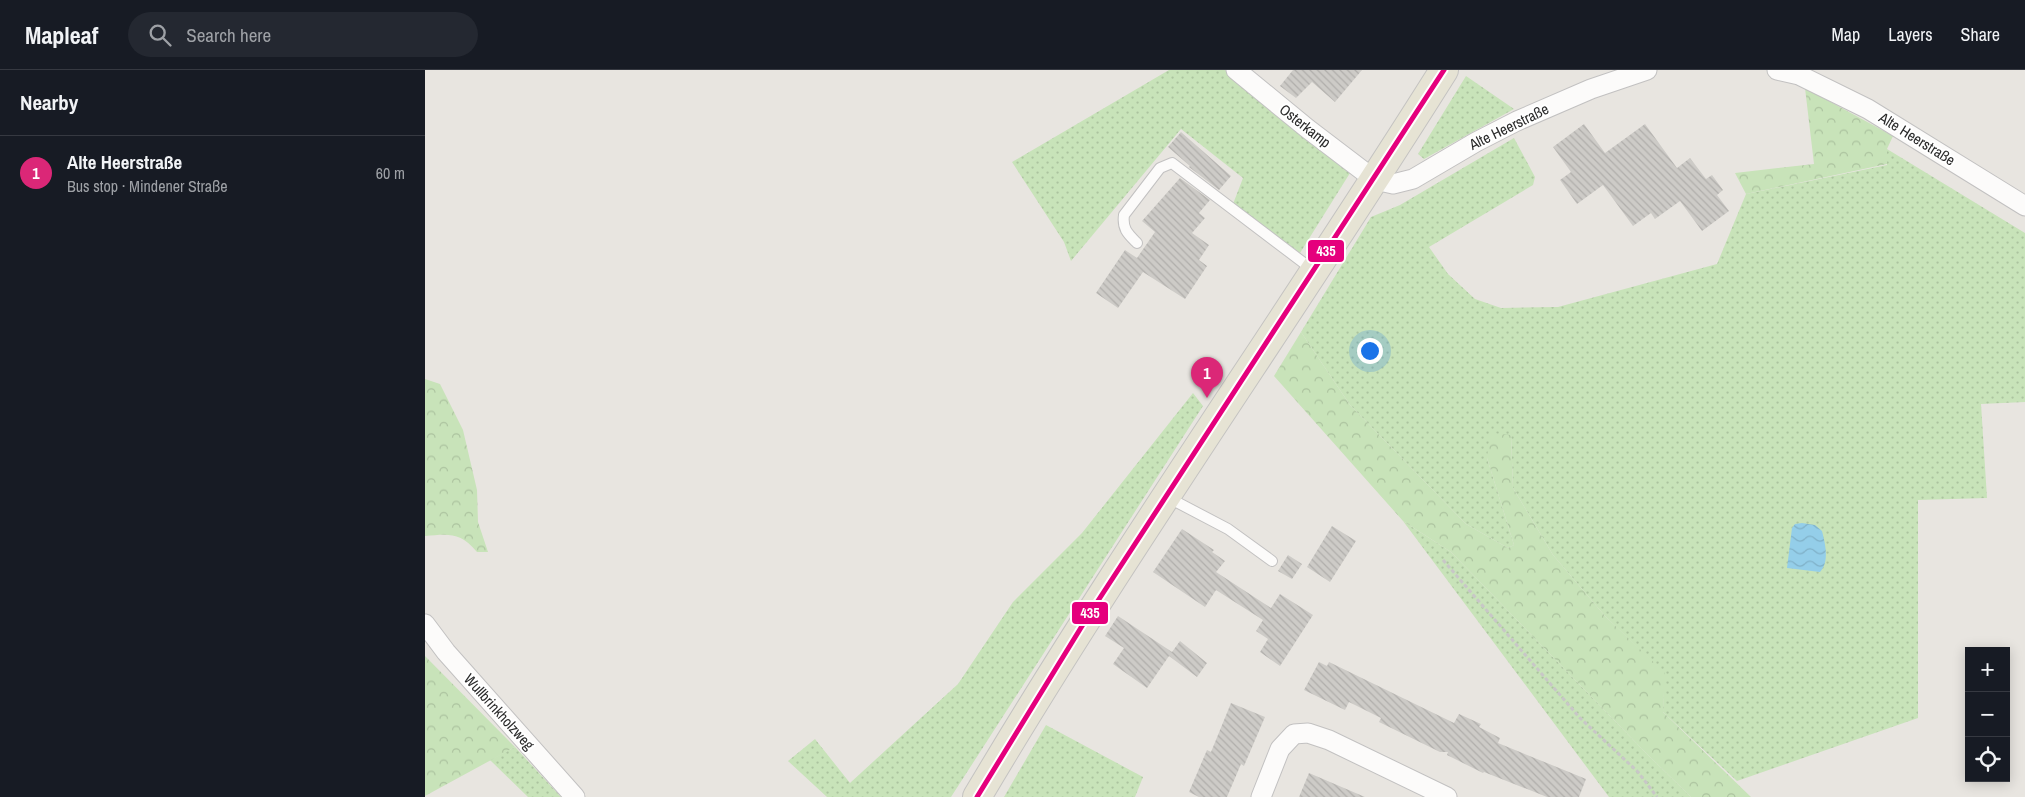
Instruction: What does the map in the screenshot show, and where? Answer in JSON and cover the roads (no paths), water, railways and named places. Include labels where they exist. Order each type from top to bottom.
[{"type":"main road","points":[[977,797],[1025,717],[1166,497],[1313,270],[1375,180],[1444,70]]},
{"type":"street","name":"Osterkamp","points":[[1236,70],[1308,129],[1375,180]]},
{"type":"street","name":"Alte Heerstraße","points":[[1375,180],[1393,184],[1413,179],[1476,142],[1517,121],[1591,89],[1647,70]]},
{"type":"street","name":"Alte Heerstraße","points":[[1777,70],[1799,75],[1868,109],[2025,206]]},
{"type":"street","name":"Wullbrinkholzweg","points":[[425,624],[472,682],[575,797]]},
{"type":"street","points":[[1261,797],[1281,749],[1294,734],[1308,733],[1329,740],[1447,797]]},
{"type":"lane","points":[[1137,243],[1126,232],[1123,223],[1124,215],[1160,168],[1172,164],[1313,270]]},
{"type":"lane","points":[[1166,497],[1228,529],[1272,561]]},
{"type":"water","points":[[1795,524],[1815,525],[1822,531],[1826,558],[1820,572],[1787,568],[1792,528]]},
{"type":"place","name":"Alte Heerstraße","points":[[1207,398]]}]
